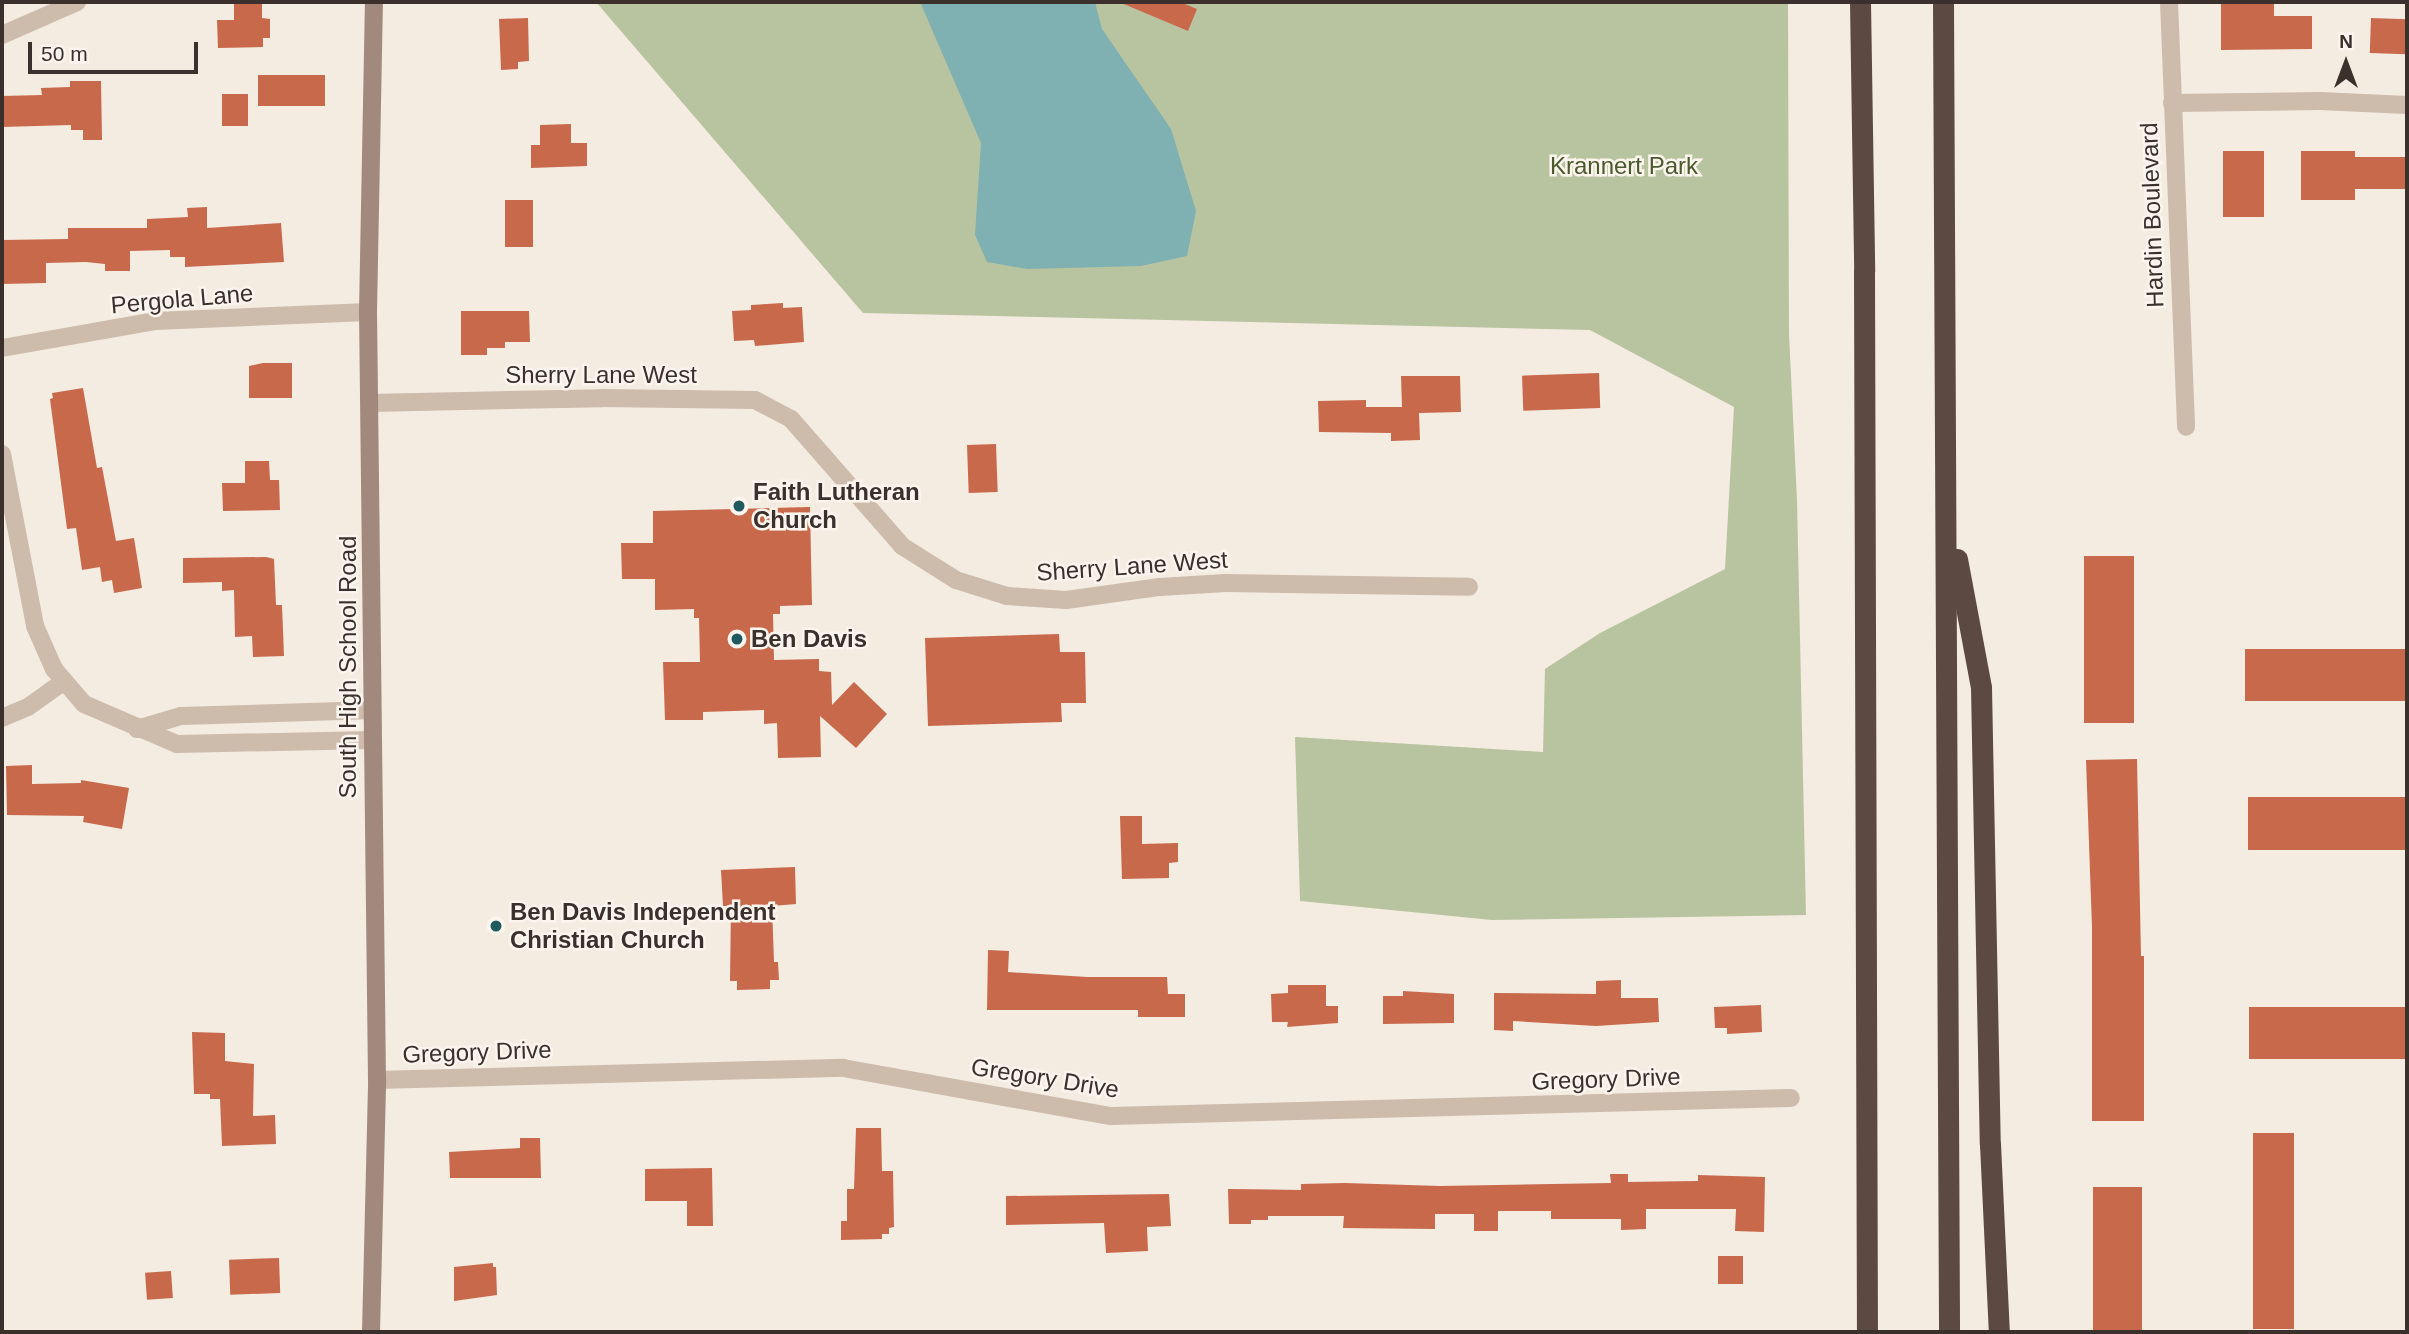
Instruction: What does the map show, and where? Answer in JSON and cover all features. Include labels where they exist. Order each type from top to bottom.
[{"type":"highway","points":[[1860,2],[1864,271],[1867,1332]]},
{"type":"highway","points":[[1943,2],[1949,1332]]},
{"type":"highway","points":[[1947,506],[1981,687],[1990,1144],[1999,1332]]},
{"type":"street","points":[[2,35],[77,2]]},
{"type":"street","name":"South High School Road","points":[[371,1332],[377,1080],[368,312],[374,2]]},
{"type":"street","name":"Hardin Boulevard","points":[[2169,2],[2186,427]]},
{"type":"street","points":[[2172,103],[2320,101],[2407,105]]},
{"type":"street","name":"Pergola Lane","points":[[2,348],[155,321],[368,312]]},
{"type":"street","name":"Sherry Lane West","points":[[370,403],[601,398],[755,400],[791,419],[902,546],[956,580],[1007,596],[1066,600],[1160,587],[1226,583],[1469,587]]},
{"type":"street","points":[[2,454],[33,621],[44,652],[64,682],[84,704],[177,744],[372,740]]},
{"type":"street","points":[[2,718],[28,708],[64,682]]},
{"type":"street","points":[[137,729],[181,716],[372,710]]},
{"type":"street","name":"Gregory Drive","points":[[377,1080],[843,1068],[1111,1116],[1791,1098]]},
{"type":"green space","name":"Krannert Park","points":[[596,2],[1788,2],[1789,334],[1797,500],[1806,915],[1492,920],[1300,901],[1295,737],[1543,752],[1545,669],[1600,633],[1725,569],[1734,407],[1590,330],[863,313]]},
{"type":"water","points":[[920,2],[1095,2],[1102,29],[1171,129],[1196,211],[1187,256],[1141,266],[1027,269],[987,262],[975,235],[981,143]]},
{"type":"building","points":[[1119,2],[1180,2],[1197,9],[1188,31]]},
{"type":"building","points":[[2221,2],[2274,2],[2274,16],[2312,16],[2312,49],[2221,50]]},
{"type":"building","points":[[234,3],[262,3],[262,18],[270,19],[270,38],[263,38],[263,47],[218,48],[217,20],[234,20]]},
{"type":"building","points":[[528,18],[529,61],[518,62],[518,69],[501,70],[499,19]]},
{"type":"building","points":[[2371,18],[2407,19],[2406,54],[2370,53]]},
{"type":"building","points":[[258,75],[325,75],[325,106],[258,106]]},
{"type":"building","points":[[70,81],[101,81],[102,140],[83,140],[83,130],[71,130],[71,125],[2,127],[2,96],[42,95],[41,88],[70,87]]},
{"type":"building","points":[[222,94],[248,94],[248,126],[222,126]]},
{"type":"building","points":[[571,124],[571,143],[587,143],[587,166],[531,168],[531,145],[540,145],[540,125]]},
{"type":"building","points":[[2223,151],[2264,151],[2264,217],[2223,217]]},
{"type":"building","points":[[2301,151],[2355,151],[2355,157],[2407,157],[2407,189],[2355,189],[2355,200],[2301,200]]},
{"type":"building","points":[[505,200],[533,200],[533,247],[505,247]]},
{"type":"building","points":[[207,207],[207,228],[281,223],[284,262],[185,267],[185,257],[170,257],[170,250],[130,251],[130,271],[105,271],[105,264],[86,262],[46,263],[46,283],[2,284],[2,240],[68,239],[68,228],[147,228],[147,219],[188,217],[187,208]]},
{"type":"building","points":[[783,303],[783,308],[802,307],[804,342],[755,346],[754,340],[734,341],[732,311],[751,310],[751,305]]},
{"type":"building","points":[[461,311],[529,311],[530,342],[505,342],[505,348],[487,348],[487,355],[461,355]]},
{"type":"building","points":[[292,363],[292,398],[249,398],[249,366]]},
{"type":"building","points":[[1599,373],[1600,408],[1523,411],[1522,376]]},
{"type":"building","points":[[1401,376],[1460,376],[1461,412],[1419,413],[1420,440],[1391,441],[1391,433],[1319,432],[1318,401],[1366,400],[1366,407],[1402,407]]},
{"type":"building","points":[[83,388],[97,468],[102,467],[116,541],[134,538],[142,588],[114,593],[112,580],[102,582],[100,567],[82,570],[76,528],[67,529],[50,399],[53,398],[52,393]]},
{"type":"building","points":[[996,444],[998,492],[969,493],[967,445]]},
{"type":"building","points":[[245,461],[269,461],[270,480],[279,480],[280,510],[223,511],[222,483],[245,483]]},
{"type":"building","name":"Ben Davis","points":[[810,507],[812,605],[780,606],[780,614],[773,614],[774,660],[819,659],[819,671],[831,672],[832,705],[854,682],[887,714],[856,748],[820,716],[821,757],[778,758],[777,723],[764,724],[764,710],[703,712],[703,720],[665,720],[663,662],[700,662],[699,618],[694,618],[694,609],[655,610],[655,579],[622,579],[621,543],[653,543],[653,511]]},
{"type":"building","points":[[2084,556],[2134,556],[2134,723],[2084,723]]},
{"type":"building","points":[[183,558],[274,559],[276,605],[282,605],[284,656],[253,657],[252,636],[235,637],[234,590],[222,591],[222,582],[183,583]]},
{"type":"building","points":[[1059,634],[1060,652],[1085,652],[1086,703],[1061,703],[1062,722],[928,726],[925,638]]},
{"type":"building","points":[[2245,649],[2407,649],[2407,701],[2245,701]]},
{"type":"building","points":[[2137,759],[2141,956],[2144,956],[2144,1121],[2092,1121],[2092,927],[2086,760]]},
{"type":"building","points":[[32,765],[32,784],[81,783],[81,780],[129,788],[122,829],[83,822],[84,816],[7,815],[6,766]]},
{"type":"building","points":[[2248,797],[2407,797],[2407,850],[2248,850]]},
{"type":"building","points":[[1120,816],[1142,816],[1142,844],[1178,843],[1178,862],[1169,863],[1169,878],[1122,879]]},
{"type":"building","points":[[795,867],[796,904],[772,906],[774,962],[778,962],[779,980],[770,980],[770,989],[737,990],[737,981],[730,981],[731,906],[723,906],[721,870]]},
{"type":"building","points":[[988,950],[1009,951],[1008,972],[1087,977],[1167,977],[1168,994],[1185,994],[1185,1017],[1138,1017],[1138,1010],[987,1010]]},
{"type":"building","points":[[1621,980],[1621,998],[1658,998],[1659,1022],[1596,1026],[1513,1021],[1513,1031],[1494,1030],[1494,993],[1596,994],[1596,981]]},
{"type":"building","points":[[1288,985],[1326,985],[1326,1006],[1338,1006],[1338,1023],[1287,1027],[1288,1022],[1272,1022],[1271,994],[1288,993]]},
{"type":"building","points":[[1403,991],[1454,994],[1454,1023],[1383,1024],[1383,996],[1403,996]]},
{"type":"building","points":[[1761,1005],[1762,1032],[1727,1034],[1727,1028],[1715,1028],[1714,1007]]},
{"type":"building","points":[[2249,1007],[2407,1007],[2407,1059],[2249,1059]]},
{"type":"building","points":[[192,1032],[225,1033],[225,1061],[254,1064],[253,1116],[275,1115],[276,1144],[222,1146],[220,1099],[210,1099],[210,1094],[194,1094]]},
{"type":"building","points":[[856,1128],[881,1128],[882,1171],[893,1171],[894,1227],[889,1228],[889,1234],[882,1234],[882,1239],[841,1240],[841,1221],[847,1221],[847,1189],[854,1189]]},
{"type":"building","points":[[2253,1133],[2294,1133],[2294,1329],[2253,1329]]},
{"type":"building","points":[[520,1138],[540,1138],[541,1178],[450,1178],[449,1152],[520,1148]]},
{"type":"building","points":[[712,1168],[713,1226],[687,1226],[687,1201],[645,1201],[645,1169]]},
{"type":"building","points":[[1610,1174],[1628,1174],[1628,1182],[1698,1181],[1698,1175],[1765,1177],[1764,1232],[1735,1231],[1736,1209],[1646,1209],[1646,1229],[1621,1230],[1621,1219],[1551,1219],[1551,1211],[1498,1211],[1498,1231],[1474,1231],[1474,1214],[1435,1214],[1435,1229],[1343,1228],[1344,1216],[1268,1216],[1268,1220],[1251,1220],[1251,1224],[1229,1224],[1228,1189],[1301,1190],[1301,1184],[1345,1183],[1440,1186],[1611,1183]]},
{"type":"building","points":[[2093,1187],[2142,1187],[2142,1332],[2093,1332]]},
{"type":"building","points":[[1169,1194],[1171,1226],[1147,1227],[1148,1251],[1106,1253],[1104,1223],[1006,1225],[1006,1196]]},
{"type":"building","points":[[1718,1256],[1743,1256],[1743,1284],[1718,1284]]},
{"type":"building","points":[[279,1258],[280,1293],[230,1295],[229,1260]]},
{"type":"building","points":[[493,1263],[493,1267],[496,1267],[497,1295],[454,1301],[454,1267]]},
{"type":"building","points":[[171,1271],[173,1298],[147,1300],[145,1273]]},
{"type":"place","name":"Faith Lutheran Church","points":[[739,506]]},
{"type":"place","name":"Ben Davis","points":[[737,639]]},
{"type":"place","name":"Ben Davis Independent Christian Church","points":[[496,926]]}]
